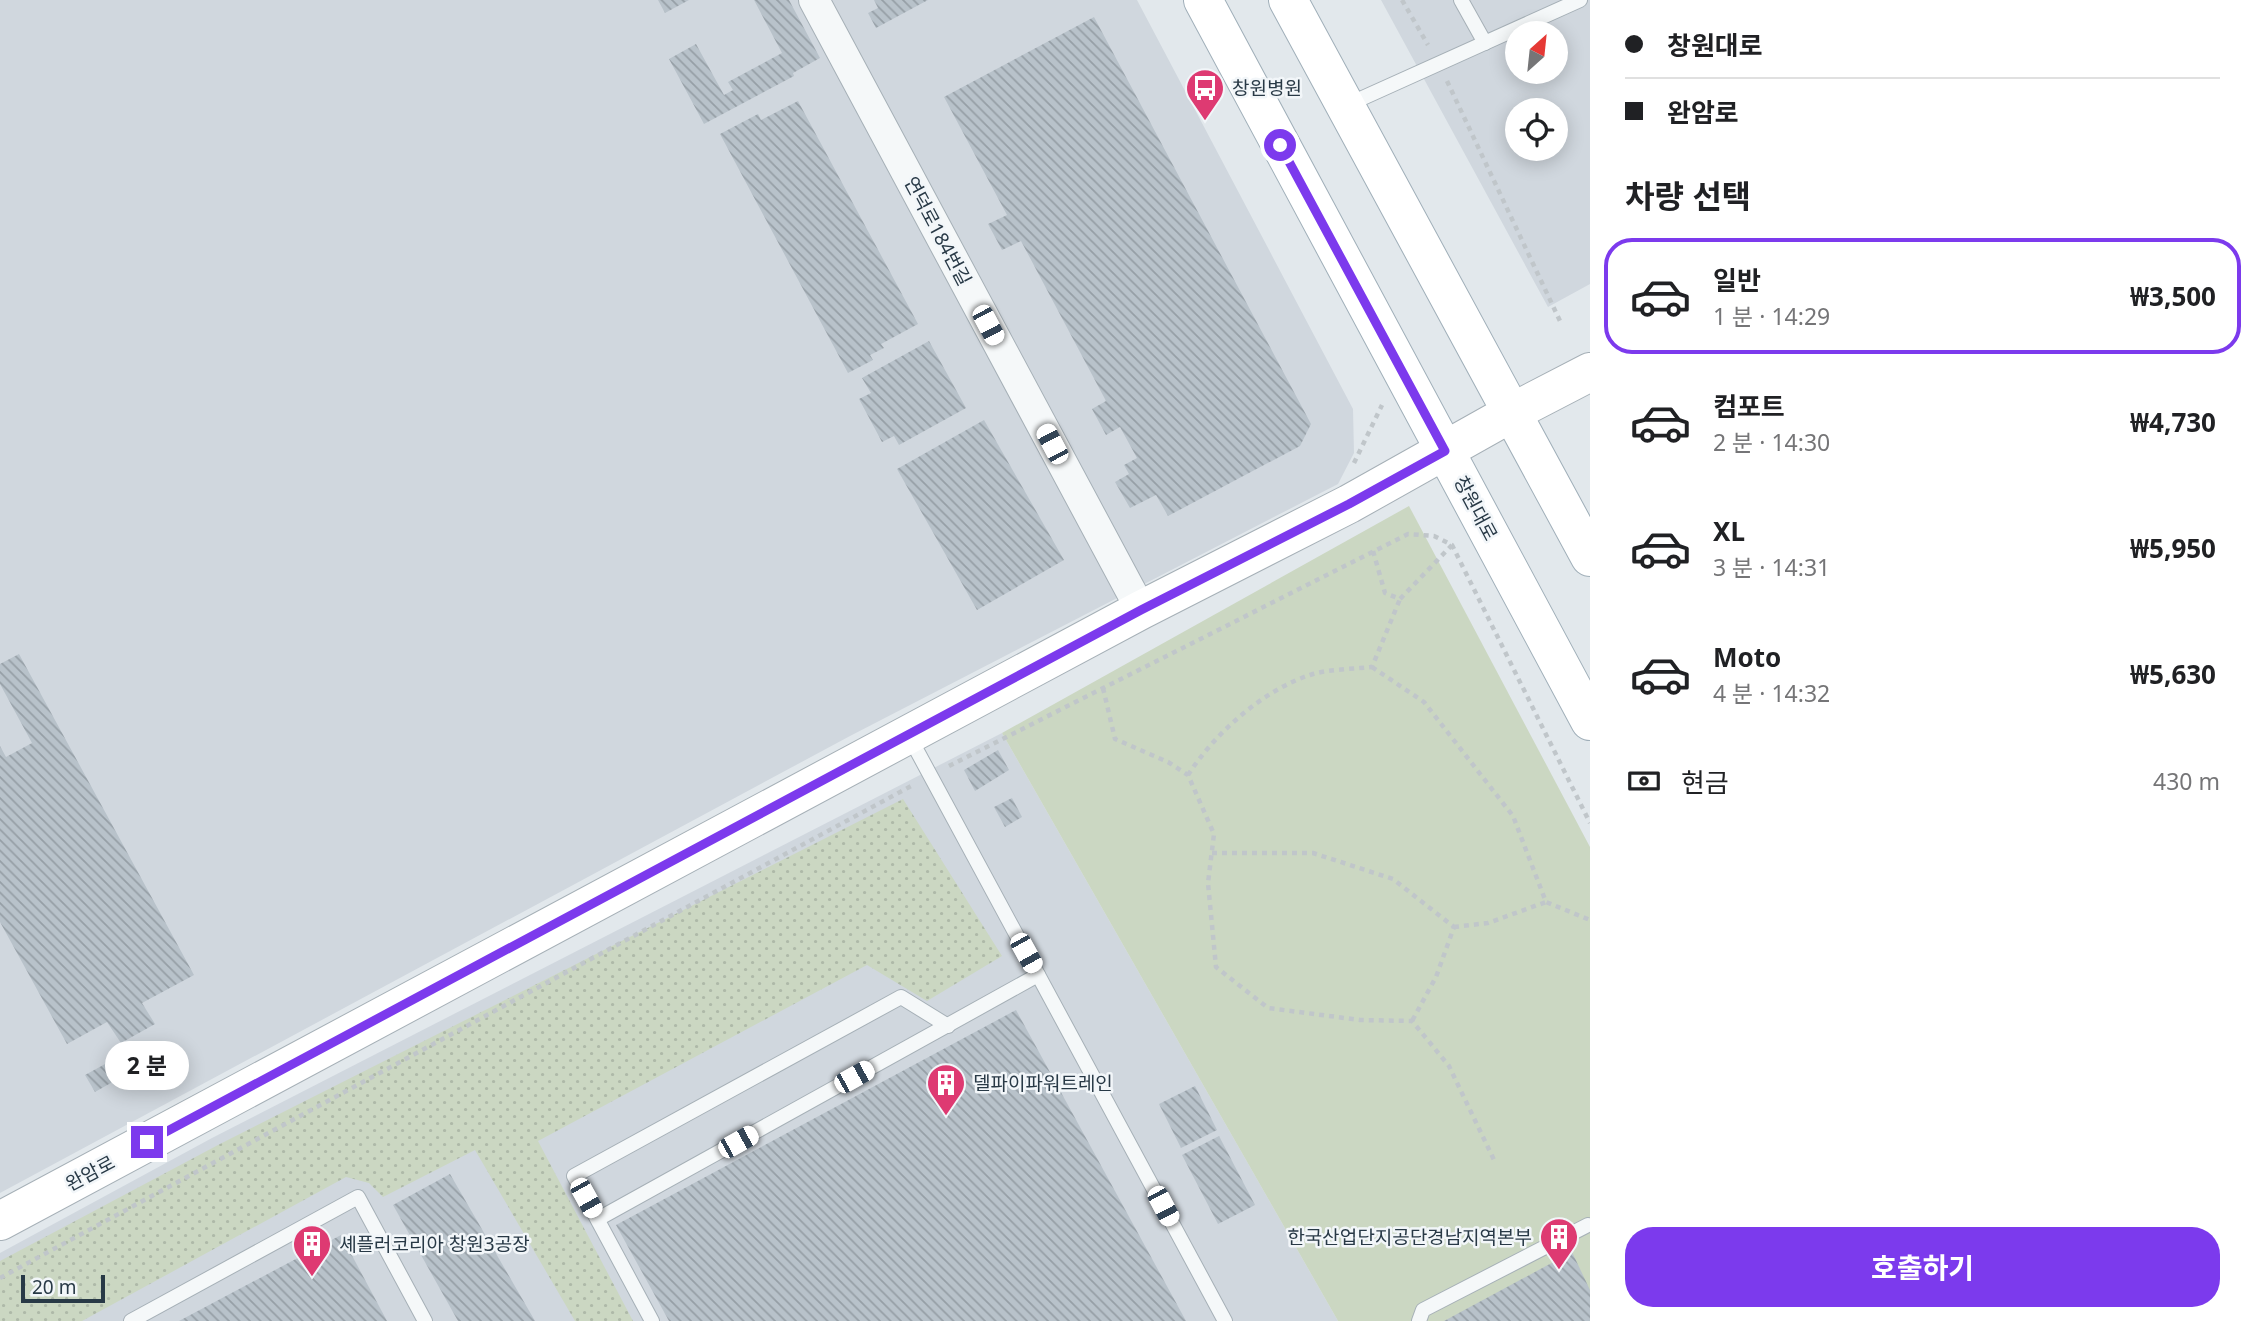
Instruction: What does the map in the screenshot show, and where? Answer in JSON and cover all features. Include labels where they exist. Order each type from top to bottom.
[{"type":"main road","name":"창원대로","points":[[1203,0],[1590,721]]},
{"type":"main road","points":[[1288,0],[1590,557]]},
{"type":"main road","name":"완암로","points":[[0,1221],[1141,610],[1349,504],[1590,372]]},
{"type":"street","name":"연덕로184번길","points":[[814,0],[1141,610]]},
{"type":"lane","points":[[1461,0],[1485,43]]},
{"type":"lane","points":[[1346,106],[1582,0],[1590,9]]},
{"type":"lane","points":[[908,735],[1225,1321]]},
{"type":"lane","points":[[597,1219],[1038,975]]},
{"type":"lane","points":[[652,1321],[574,1176],[901,997],[948,1026]]},
{"type":"lane","points":[[131,1321],[358,1197],[425,1321]]},
{"type":"lane","points":[[1419,1321],[1423,1310],[1588,1225]]},
{"type":"path","points":[[1402,0],[1438,64],[1560,321]]},
{"type":"path","points":[[1349,475],[1386,397]]},
{"type":"path","points":[[0,1278],[930,776],[1408,534],[1434,536],[1452,545],[1590,823]]},
{"type":"path","points":[[1373,667],[1400,598],[1452,545]]},
{"type":"path","points":[[1373,551],[1385,593],[1400,598]]},
{"type":"path","points":[[1188,775],[1203,751],[1266,695],[1314,674],[1373,667],[1424,702],[1513,816],[1546,902]]},
{"type":"path","points":[[1103,688],[1115,739],[1168,762],[1188,775],[1214,834],[1208,883],[1216,967],[1268,1009],[1360,1020],[1412,1021],[1449,1066],[1494,1160]]},
{"type":"path","points":[[1212,853],[1313,853],[1393,879],[1454,927],[1488,923],[1546,902],[1590,920]]},
{"type":"path","points":[[1412,1021],[1436,977],[1454,927]]},
{"type":"shaded area","points":[[0,0],[1137,0],[1353,409],[1354,453],[1338,484],[850,736],[0,1193]]},
{"type":"shaded area","points":[[1381,0],[1590,0],[1590,284],[1548,307]]},
{"type":"shaded area","points":[[1002,733],[1338,1321],[0,1321],[0,1253],[212,1138]]},
{"type":"green space","points":[[1409,506],[1590,847],[1590,1321],[1338,1321],[1002,733]]},
{"type":"green space","points":[[903,799],[1002,956],[927,1001],[867,965],[538,1141],[633,1321],[575,1321],[475,1150],[383,1197],[369,1183],[346,1177],[82,1321],[0,1321],[0,1261],[218,1145]]},
{"type":"building","points":[[658,0],[689,0],[665,13]]},
{"type":"building","points":[[754,0],[789,0],[820,58],[793,73],[794,76],[704,124],[669,59],[696,44],[724,95],[733,90],[728,82],[782,53]]},
{"type":"building","points":[[874,0],[928,0],[876,28],[868,13],[878,8]]},
{"type":"building","points":[[1094,17],[1311,424],[1300,446],[1168,516],[1156,495],[1130,508],[1115,482],[1129,474],[1124,465],[1137,458],[1120,427],[1106,435],[1092,409],[1106,401],[1021,241],[1002,250],[988,224],[1007,215],[944,97]]},
{"type":"building","points":[[798,101],[918,324],[881,344],[884,348],[870,355],[873,360],[848,373],[720,134],[758,114],[761,120]]},
{"type":"building","points":[[929,341],[966,408],[899,445],[894,436],[882,442],[859,399],[871,393],[862,378]]},
{"type":"building","points":[[984,420],[1064,560],[977,610],[897,469]]},
{"type":"building","points":[[19,654],[194,975],[142,1003],[155,1024],[121,1043],[107,1022],[67,1044],[0,922],[0,746],[6,757],[32,743],[0,684],[0,664]]},
{"type":"building","points":[[998,750],[1009,770],[975,791],[964,770]]},
{"type":"building","points":[[1012,798],[1022,817],[1005,827],[994,807]]},
{"type":"building","name":"델파이파워트레인","points":[[1016,1010],[1186,1321],[669,1321],[616,1225]]},
{"type":"building","points":[[107,1063],[113,1063],[120,1075],[95,1092],[85,1075]]},
{"type":"building","points":[[1195,1086],[1217,1130],[1181,1148],[1159,1104]]},
{"type":"building","points":[[1219,1136],[1255,1205],[1218,1224],[1182,1155]]},
{"type":"building","points":[[450,1174],[535,1321],[458,1321],[393,1205]]},
{"type":"building","name":"셰플러코리아 창원3공장","points":[[341,1235],[387,1321],[179,1321]]},
{"type":"building","name":"한국산업단지공단경남지역본부","points":[[1572,1252],[1590,1290],[1590,1321],[1444,1321]]},
{"type":"place","name":"창원병원","points":[[1205,122]]},
{"type":"place","name":"델파이파워트레인","points":[[946,1117]]},
{"type":"place","name":"한국산업단지공단경남지역본부","points":[[1559,1271]]},
{"type":"place","name":"셰플러코리아 창원3공장","points":[[312,1278]]},
{"type":"route","points":[[147,1142],[1141,610],[1349,504],[1445,451],[1280,145]]}]
